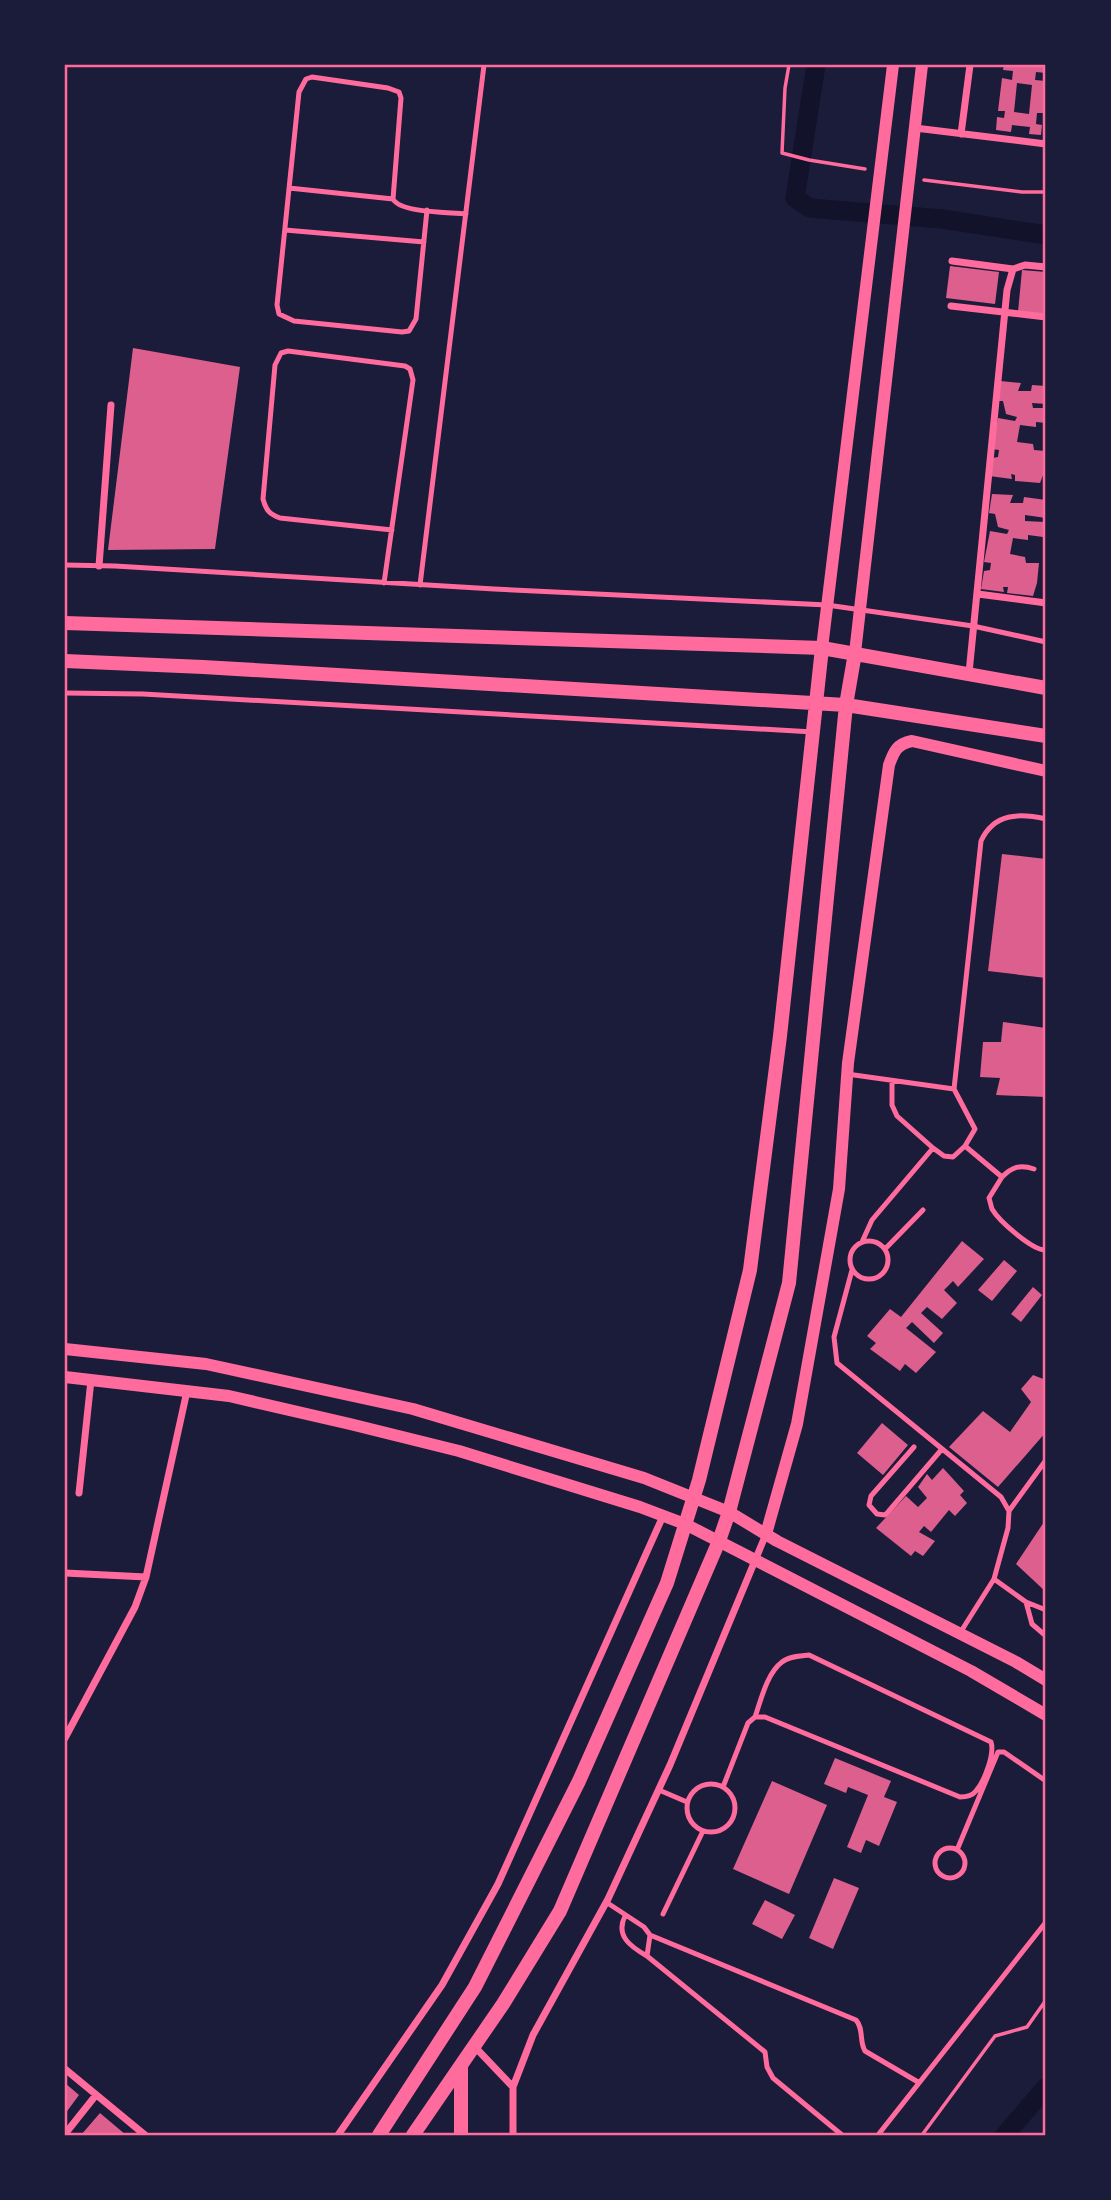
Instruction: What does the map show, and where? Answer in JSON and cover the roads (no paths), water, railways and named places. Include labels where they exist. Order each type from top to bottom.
[{"type":"main road","points":[[65,624],[822,648],[1046,688]]},
{"type":"main road","points":[[379,2135],[475,1987],[579,1781],[667,1583],[693,1499],[750,1270],[780,1036],[822,648]]},
{"type":"main road","points":[[413,2135],[503,2004],[560,1911],[719,1541],[729,1512],[789,1283],[846,705],[855,653]]},
{"type":"main road","points":[[65,661],[217,667],[846,705],[1046,736]]},
{"type":"main road","points":[[461,2066],[461,2135]]},
{"type":"street","points":[[822,648],[893,65]]},
{"type":"street","points":[[855,653],[922,65]]},
{"type":"street","points":[[961,134],[970,65]]},
{"type":"street","points":[[915,128],[1046,144]]},
{"type":"street","points":[[951,261],[1013,269],[1025,265],[1046,267]]},
{"type":"street","points":[[970,673],[1004,312],[1013,269]]},
{"type":"street","points":[[951,306],[1046,317]]},
{"type":"street","points":[[99,566],[111,405]]},
{"type":"street","points":[[978,594],[1046,603]]},
{"type":"street","points":[[513,2135],[513,2087],[533,2035],[606,1902],[659,1790],[756,1562],[797,1424],[837,1202],[847,1074],[889,765],[894,751],[903,743],[912,741],[1046,771]]},
{"type":"street","points":[[65,1349],[206,1364],[413,1409],[644,1478],[729,1512],[766,1534],[1046,1680]]},
{"type":"street","points":[[65,1377],[229,1396],[459,1451],[663,1516],[719,1541],[971,1671],[1046,1715]]},
{"type":"street","points":[[79,1493],[91,1380]]},
{"type":"street","points":[[65,1738],[135,1607],[146,1577],[187,1391]]},
{"type":"street","points":[[338,2135],[442,1985],[498,1884],[663,1516]]},
{"type":"street","points":[[65,1573],[146,1577]]},
{"type":"street","points":[[474,2046],[513,2087]]},
{"type":"street","points":[[65,2069],[140,2133]]},
{"type":"street","points":[[65,2134],[96,2095]]},
{"type":"lane","points":[[420,585],[484,65]]},
{"type":"lane","points":[[427,210],[416,319],[409,331],[294,321],[279,314],[277,305],[299,92],[306,79],[312,77],[399,92],[401,98],[393,199],[403,208],[427,210],[466,214]]},
{"type":"lane","points":[[289,188],[393,199]]},
{"type":"lane","points":[[285,230],[424,242]]},
{"type":"lane","points":[[384,583],[413,380],[410,369],[281,352],[275,365],[263,499],[266,508],[279,518],[391,530]]},
{"type":"lane","points":[[65,565],[827,605],[974,626],[1046,642]]},
{"type":"lane","points":[[65,693],[143,694],[813,732]]},
{"type":"lane","points":[[892,1082],[892,1105],[898,1116],[933,1148],[944,1156],[953,1157],[965,1146],[975,1129],[974,1123],[954,1088],[981,841],[987,827],[1000,819],[1032,816],[1046,819]]},
{"type":"lane","points":[[847,1074],[954,1088]]},
{"type":"lane","points":[[965,1146],[1002,1177]]},
{"type":"lane","points":[[862,1242],[875,1241],[885,1249],[887,1255],[887,1267],[879,1276],[867,1280],[852,1270],[852,1251],[862,1242],[872,1220],[933,1148]]},
{"type":"lane","points":[[1034,1169],[1018,1166],[1009,1169],[989,1198],[991,1208],[998,1217],[1032,1247],[1039,1251],[1046,1250]]},
{"type":"lane","points":[[885,1249],[923,1210]]},
{"type":"lane","points":[[852,1270],[834,1336],[837,1363],[1001,1497],[1009,1511],[1008,1528],[994,1579],[960,1633]]},
{"type":"lane","points":[[914,1447],[871,1496],[869,1505],[877,1514],[885,1515],[888,1512],[942,1449]]},
{"type":"lane","points":[[1009,1511],[1044,1469],[1046,1460]]},
{"type":"lane","points":[[994,1579],[1026,1602],[1046,1610]]},
{"type":"lane","points":[[1026,1602],[1032,1624],[1046,1636]]},
{"type":"lane","points":[[723,1787],[748,1723],[755,1717],[771,1677],[782,1661],[795,1656],[809,1655],[991,1742],[993,1755],[975,1792],[968,1797],[960,1797],[765,1717],[755,1717]]},
{"type":"lane","points":[[957,1850],[998,1752],[1004,1752],[1046,1781]]},
{"type":"lane","points":[[716,1784],[723,1787],[733,1798],[735,1806],[731,1821],[719,1830],[703,1831],[690,1821],[687,1802],[693,1791],[700,1786],[716,1784]]},
{"type":"lane","points":[[659,1790],[687,1802]]},
{"type":"lane","points":[[663,1914],[703,1831]]},
{"type":"lane","points":[[946,1848],[957,1850],[964,1860],[963,1870],[956,1876],[942,1876],[934,1864],[937,1854],[946,1848]]},
{"type":"lane","points":[[606,1902],[644,1927],[650,1935],[856,2020],[861,2027],[865,2051],[918,2082]]},
{"type":"lane","points":[[625,1916],[620,1928],[635,1949],[765,2052],[767,2067],[773,2078],[842,2135]]},
{"type":"lane","points":[[878,2135],[1046,1922]]},
{"type":"lane","points":[[647,1956],[650,1935]]},
{"type":"waterway","points":[[816,65],[795,198],[810,208],[942,219],[1046,235]]},
{"type":"waterway","points":[[1005,2135],[1046,2087]]}]
